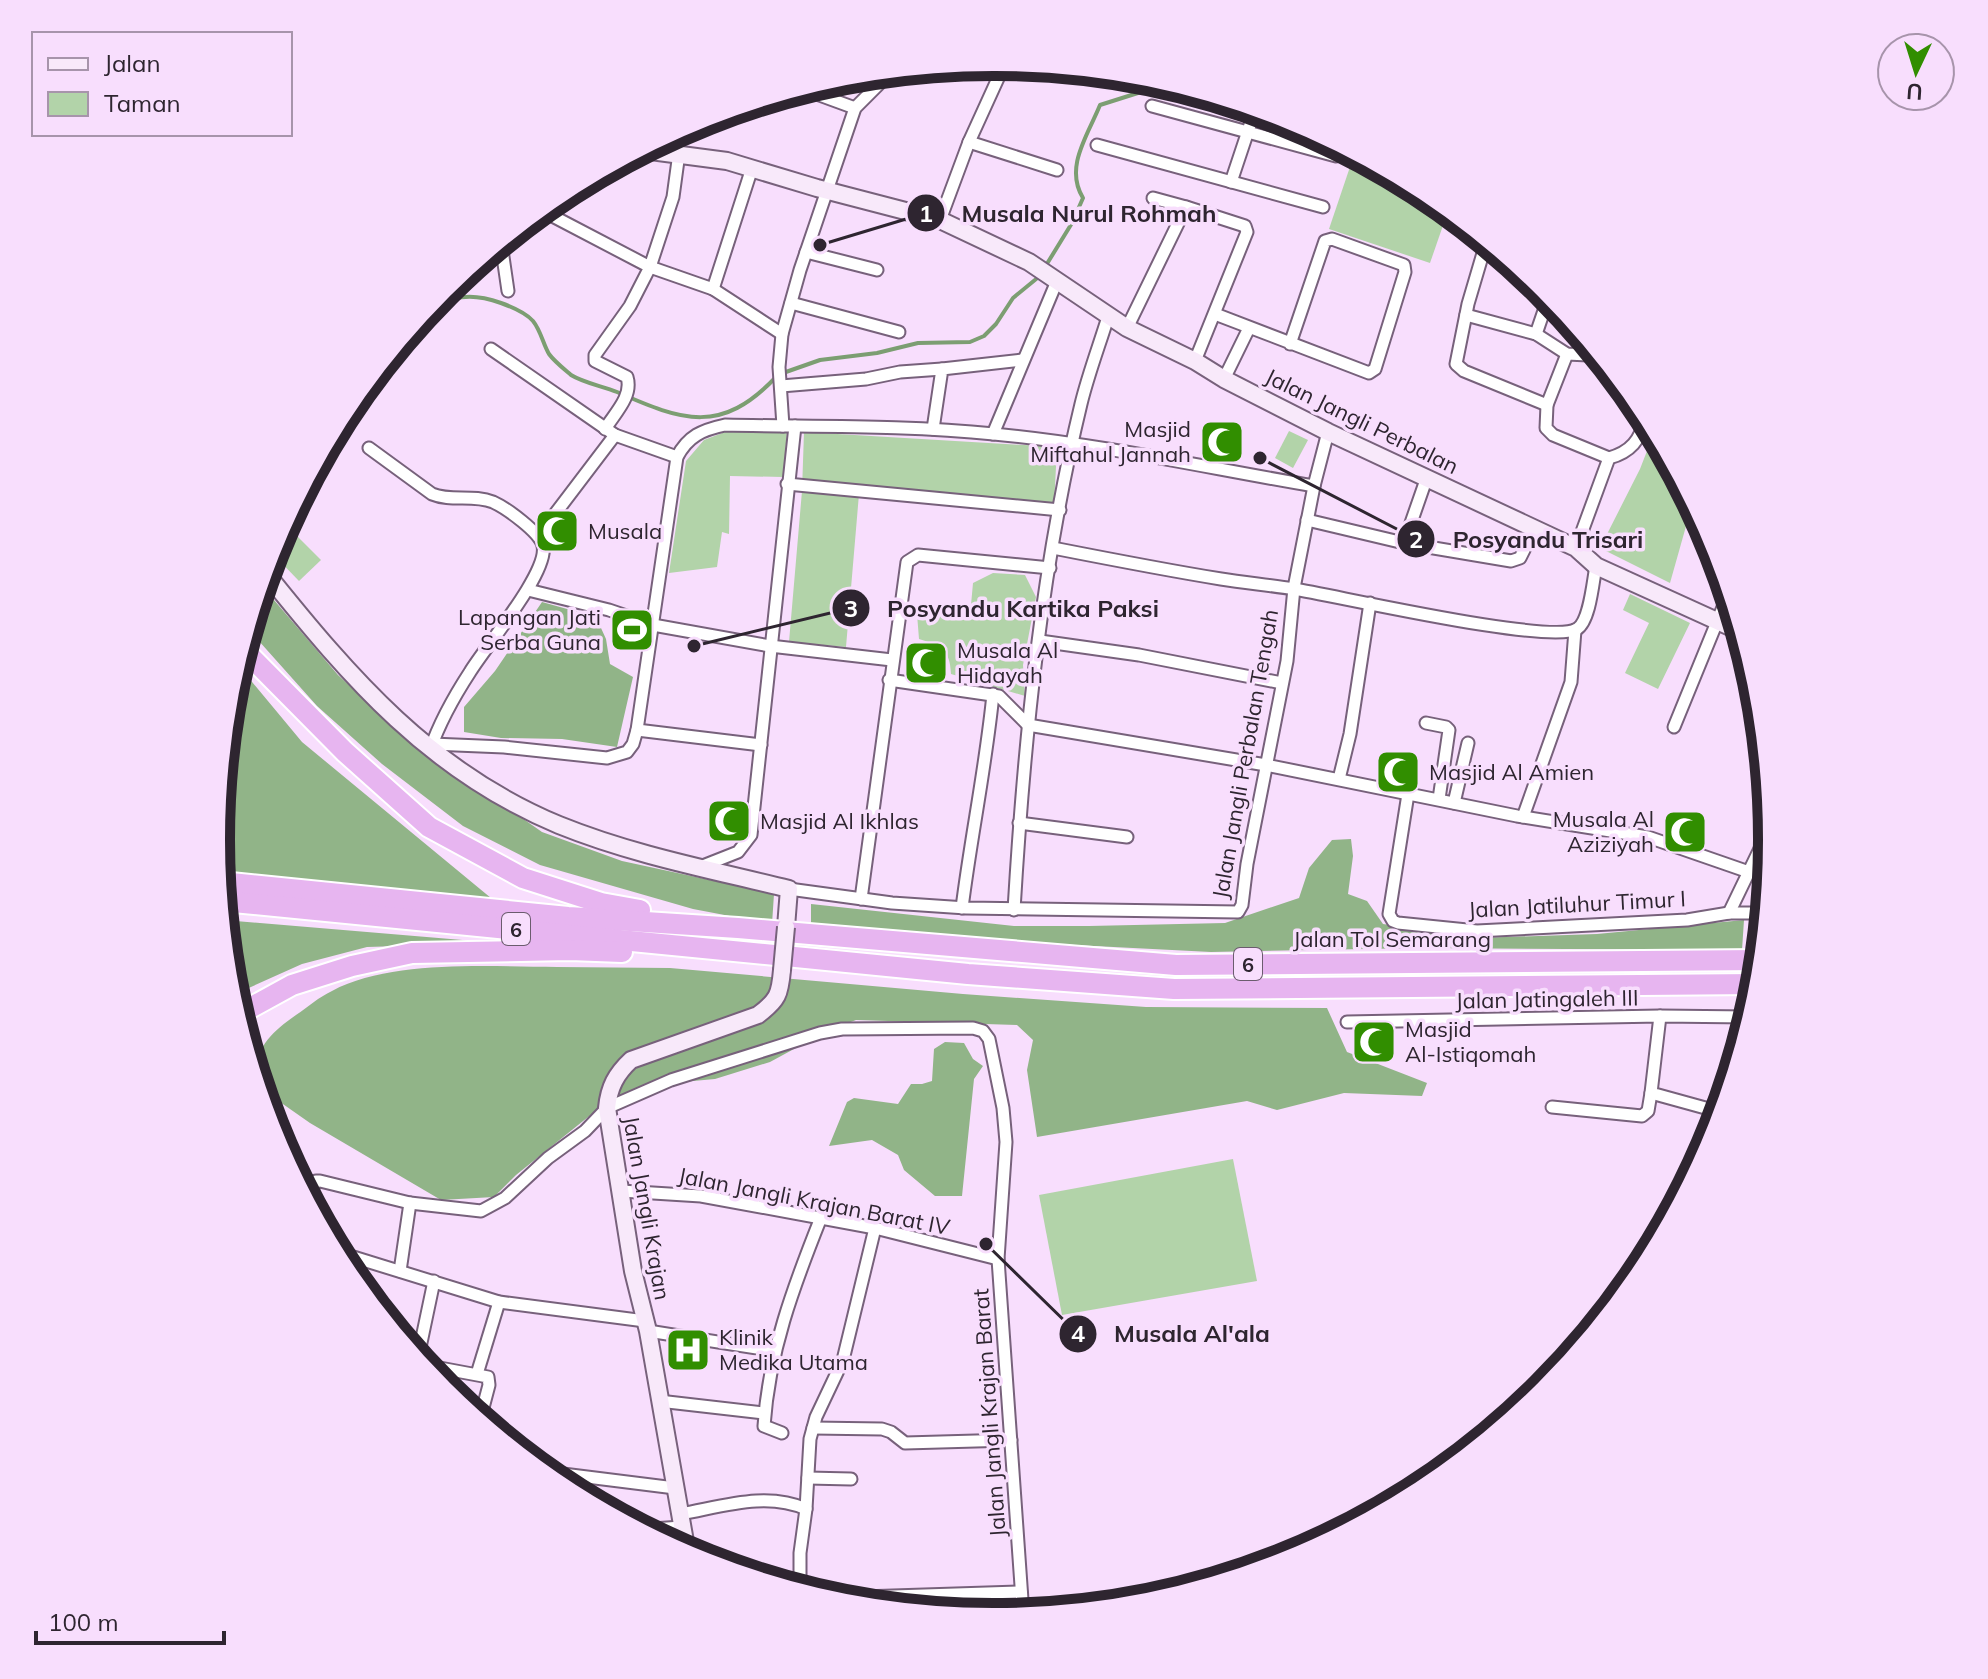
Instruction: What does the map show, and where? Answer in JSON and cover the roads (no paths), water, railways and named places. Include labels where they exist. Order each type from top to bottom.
[{"type":"highway","name":"6","points":[[253,659],[345,752],[429,827],[523,878],[601,903],[738,928]]},
{"type":"highway","name":"6","points":[[232,883],[568,917],[738,928]]},
{"type":"highway","name":"6","points":[[233,902],[810,958],[1174,989],[1744,984]]},
{"type":"highway","name":"Jalan Tol Semarang","points":[[738,928],[1176,965],[1748,960]]},
{"type":"highway","name":"6","points":[[250,1008],[292,985],[352,966],[412,953],[570,950],[810,958]]},
{"type":"street","points":[[940,220],[969,142],[999,76]]},
{"type":"street","points":[[700,867],[738,852],[748,842],[761,745],[787,484],[789,426],[780,377],[782,334],[855,108],[876,86]]},
{"type":"street","points":[[822,96],[855,108]]},
{"type":"street","points":[[1152,106],[1331,155]]},
{"type":"street","points":[[1231,182],[1252,122]]},
{"type":"street","points":[[969,142],[1057,170]]},
{"type":"street","points":[[1097,145],[1323,207]]},
{"type":"street","name":"Jalan Jangli Perbalan","points":[[663,152],[727,161],[940,220],[1029,262],[1108,317],[1224,379],[1328,432],[1576,548],[1596,566],[1726,626]]},
{"type":"street","points":[[539,535],[610,432],[630,390],[627,377],[602,366],[595,361],[595,355],[630,306],[650,267],[673,197],[679,153]]},
{"type":"street","points":[[713,289],[752,168]]},
{"type":"street","points":[[1153,198],[1246,228],[1195,361]]},
{"type":"street","points":[[1127,328],[1186,207]]},
{"type":"street","points":[[554,217],[650,267],[713,289],[782,334]]},
{"type":"street","points":[[1215,314],[1249,328],[1290,344],[1365,373],[1372,372],[1405,272],[1404,265],[1332,239],[1325,241],[1290,344]]},
{"type":"street","points":[[806,252],[877,270]]},
{"type":"street","points":[[1483,254],[1456,359],[1459,368],[1547,405]]},
{"type":"street","points":[[503,255],[508,291]]},
{"type":"street","points":[[993,434],[1022,360],[1047,274]]},
{"type":"street","points":[[791,303],[899,332]]},
{"type":"street","points":[[1536,334],[1544,311]]},
{"type":"street","points":[[1466,315],[1536,334],[1567,354],[1583,355]]},
{"type":"street","points":[[275,584],[367,692],[431,747],[527,811],[629,849],[789,889],[861,899],[1014,910],[1028,725],[1053,548],[1081,401],[1108,317]]},
{"type":"street","points":[[1224,379],[1249,328]]},
{"type":"street","points":[[491,349],[610,432],[677,457]]},
{"type":"street","points":[[1567,354],[1547,405],[1549,432],[1609,458],[1633,446],[1639,432]]},
{"type":"street","points":[[780,377],[866,379],[900,372],[1022,360]]},
{"type":"street","points":[[933,429],[942,369]]},
{"type":"street","points":[[431,747],[504,747],[607,758],[627,752],[637,730],[677,457],[693,435],[706,429],[725,425],[789,426],[933,429],[993,434],[1072,444],[1314,486]]},
{"type":"street","name":"Jalan Jangli Perbalan Tengah","points":[[1014,910],[1238,912],[1242,905],[1291,638],[1294,588],[1328,432]]},
{"type":"street","points":[[369,448],[432,494],[490,501],[539,535],[544,554],[528,590],[468,675],[431,747]]},
{"type":"street","points":[[1576,548],[1609,458]]},
{"type":"street","points":[[1404,543],[1427,477]]},
{"type":"street","points":[[787,484],[1060,510]]},
{"type":"street","points":[[1307,520],[1404,543],[1514,561],[1520,558],[1535,528]]},
{"type":"street","points":[[1053,548],[1498,626],[1557,633],[1575,630]]},
{"type":"street","points":[[861,899],[889,680],[905,567],[909,558],[918,555],[1050,568]]},
{"type":"street","points":[[1523,817],[1571,682],[1575,630],[1586,616],[1596,566]]},
{"type":"street","points":[[528,590],[609,610],[653,625],[770,646],[892,660]]},
{"type":"street","points":[[1339,779],[1350,734],[1370,603]]},
{"type":"street","points":[[1674,727],[1722,610]]},
{"type":"street","points":[[1040,641],[1139,655],[1282,683]]},
{"type":"street","points":[[889,680],[993,694],[1005,700],[1028,725],[1266,765],[1523,817],[1648,837],[1749,872]]},
{"type":"street","points":[[962,908],[993,694]]},
{"type":"street","points":[[1426,723],[1449,730],[1439,799]]},
{"type":"street","points":[[637,730],[761,745]]},
{"type":"street","points":[[1454,803],[1468,743]]},
{"type":"street","name":"Jalan Jatiluhur Timur I","points":[[1408,794],[1389,909],[1390,918],[1398,923],[1477,931],[1665,921],[1729,913]]},
{"type":"street","points":[[1019,823],[1127,837]]},
{"type":"street","points":[[1754,913],[1729,913],[1757,854]]},
{"type":"street","name":"Jalan Jangli Krajan","points":[[684,1537],[633,1271],[607,1108],[614,1080],[631,1060],[758,1015],[778,997],[789,889]]},
{"type":"street","points":[[1552,1107],[1642,1116],[1648,1111],[1660,1016]]},
{"type":"street","name":"Jalan Jatingaleh III","points":[[1347,1022],[1736,1017]]},
{"type":"street","name":"Jalan Jangli Krajan Barat","points":[[607,1108],[671,1080],[820,1033],[842,1029],[973,1028],[983,1031],[989,1039],[1003,1108],[1006,1142],[998,1259],[1022,1602]]},
{"type":"street","points":[[1651,1093],[1708,1109]]},
{"type":"street","points":[[314,1186],[316,1181],[320,1181],[410,1203],[481,1211],[494,1205],[585,1131],[607,1108]]},
{"type":"street","name":"Jalan Jangli Krajan Barat IV","points":[[621,1191],[701,1196],[875,1228],[998,1259]]},
{"type":"street","points":[[400,1271],[410,1203]]},
{"type":"street","points":[[782,1433],[765,1429],[764,1413],[775,1351],[786,1306],[820,1220]]},
{"type":"street","points":[[800,1578],[810,1439],[816,1417],[843,1360],[875,1228]]},
{"type":"street","points":[[355,1257],[499,1302],[775,1351]]},
{"type":"street","points":[[421,1344],[434,1281]]},
{"type":"street","points":[[477,1374],[499,1302]]},
{"type":"street","points":[[444,1368],[485,1376],[489,1380],[483,1406]]},
{"type":"street","points":[[659,1401],[764,1413]]},
{"type":"street","points":[[813,1428],[882,1429],[905,1443],[1011,1440]]},
{"type":"street","points":[[572,1475],[675,1488]]},
{"type":"street","points":[[808,1478],[851,1479]]},
{"type":"street","points":[[661,1526],[762,1499],[793,1503],[806,1509]]},
{"type":"street","points":[[900,1597],[1021,1592]]},
{"type":"waterway","points":[[1045,267],[1072,223],[1083,198],[1076,175],[1077,163],[1100,105],[1141,91]]},
{"type":"waterway","points":[[783,373],[820,360],[877,353],[918,343],[970,342],[984,336],[1013,298],[1041,275]]},
{"type":"waterway","points":[[455,299],[487,299],[522,312],[533,321],[549,354],[571,375],[682,415],[719,415],[737,408],[776,377]]},
{"type":"place","name":"Musala Nurul Rohmah","points":[[820,245]]},
{"type":"place","name":"Masjid Miftahul Jannah","points":[[1222,442]]},
{"type":"place","name":"Posyandu Trisari","points":[[1260,458]]},
{"type":"place","name":"Musala","points":[[557,531]]},
{"type":"place","name":"Lapangan Jati Serba Guna","points":[[632,630]]},
{"type":"place","name":"Posyandu Kartika Paksi","points":[[694,646]]},
{"type":"place","name":"Musala Al Hidayah","points":[[926,663]]},
{"type":"place","name":"Masjid Al Amien","points":[[1398,772]]},
{"type":"place","name":"Masjid Al Ikhlas","points":[[729,821]]},
{"type":"place","name":"Musala Al Aziziyah","points":[[1685,832]]},
{"type":"place","name":"Masjid Al-Istiqomah","points":[[1374,1042]]},
{"type":"place","name":"Musala Al'ala","points":[[986,1244]]},
{"type":"place","name":"Klinik Medika Utama","points":[[688,1350]]}]
